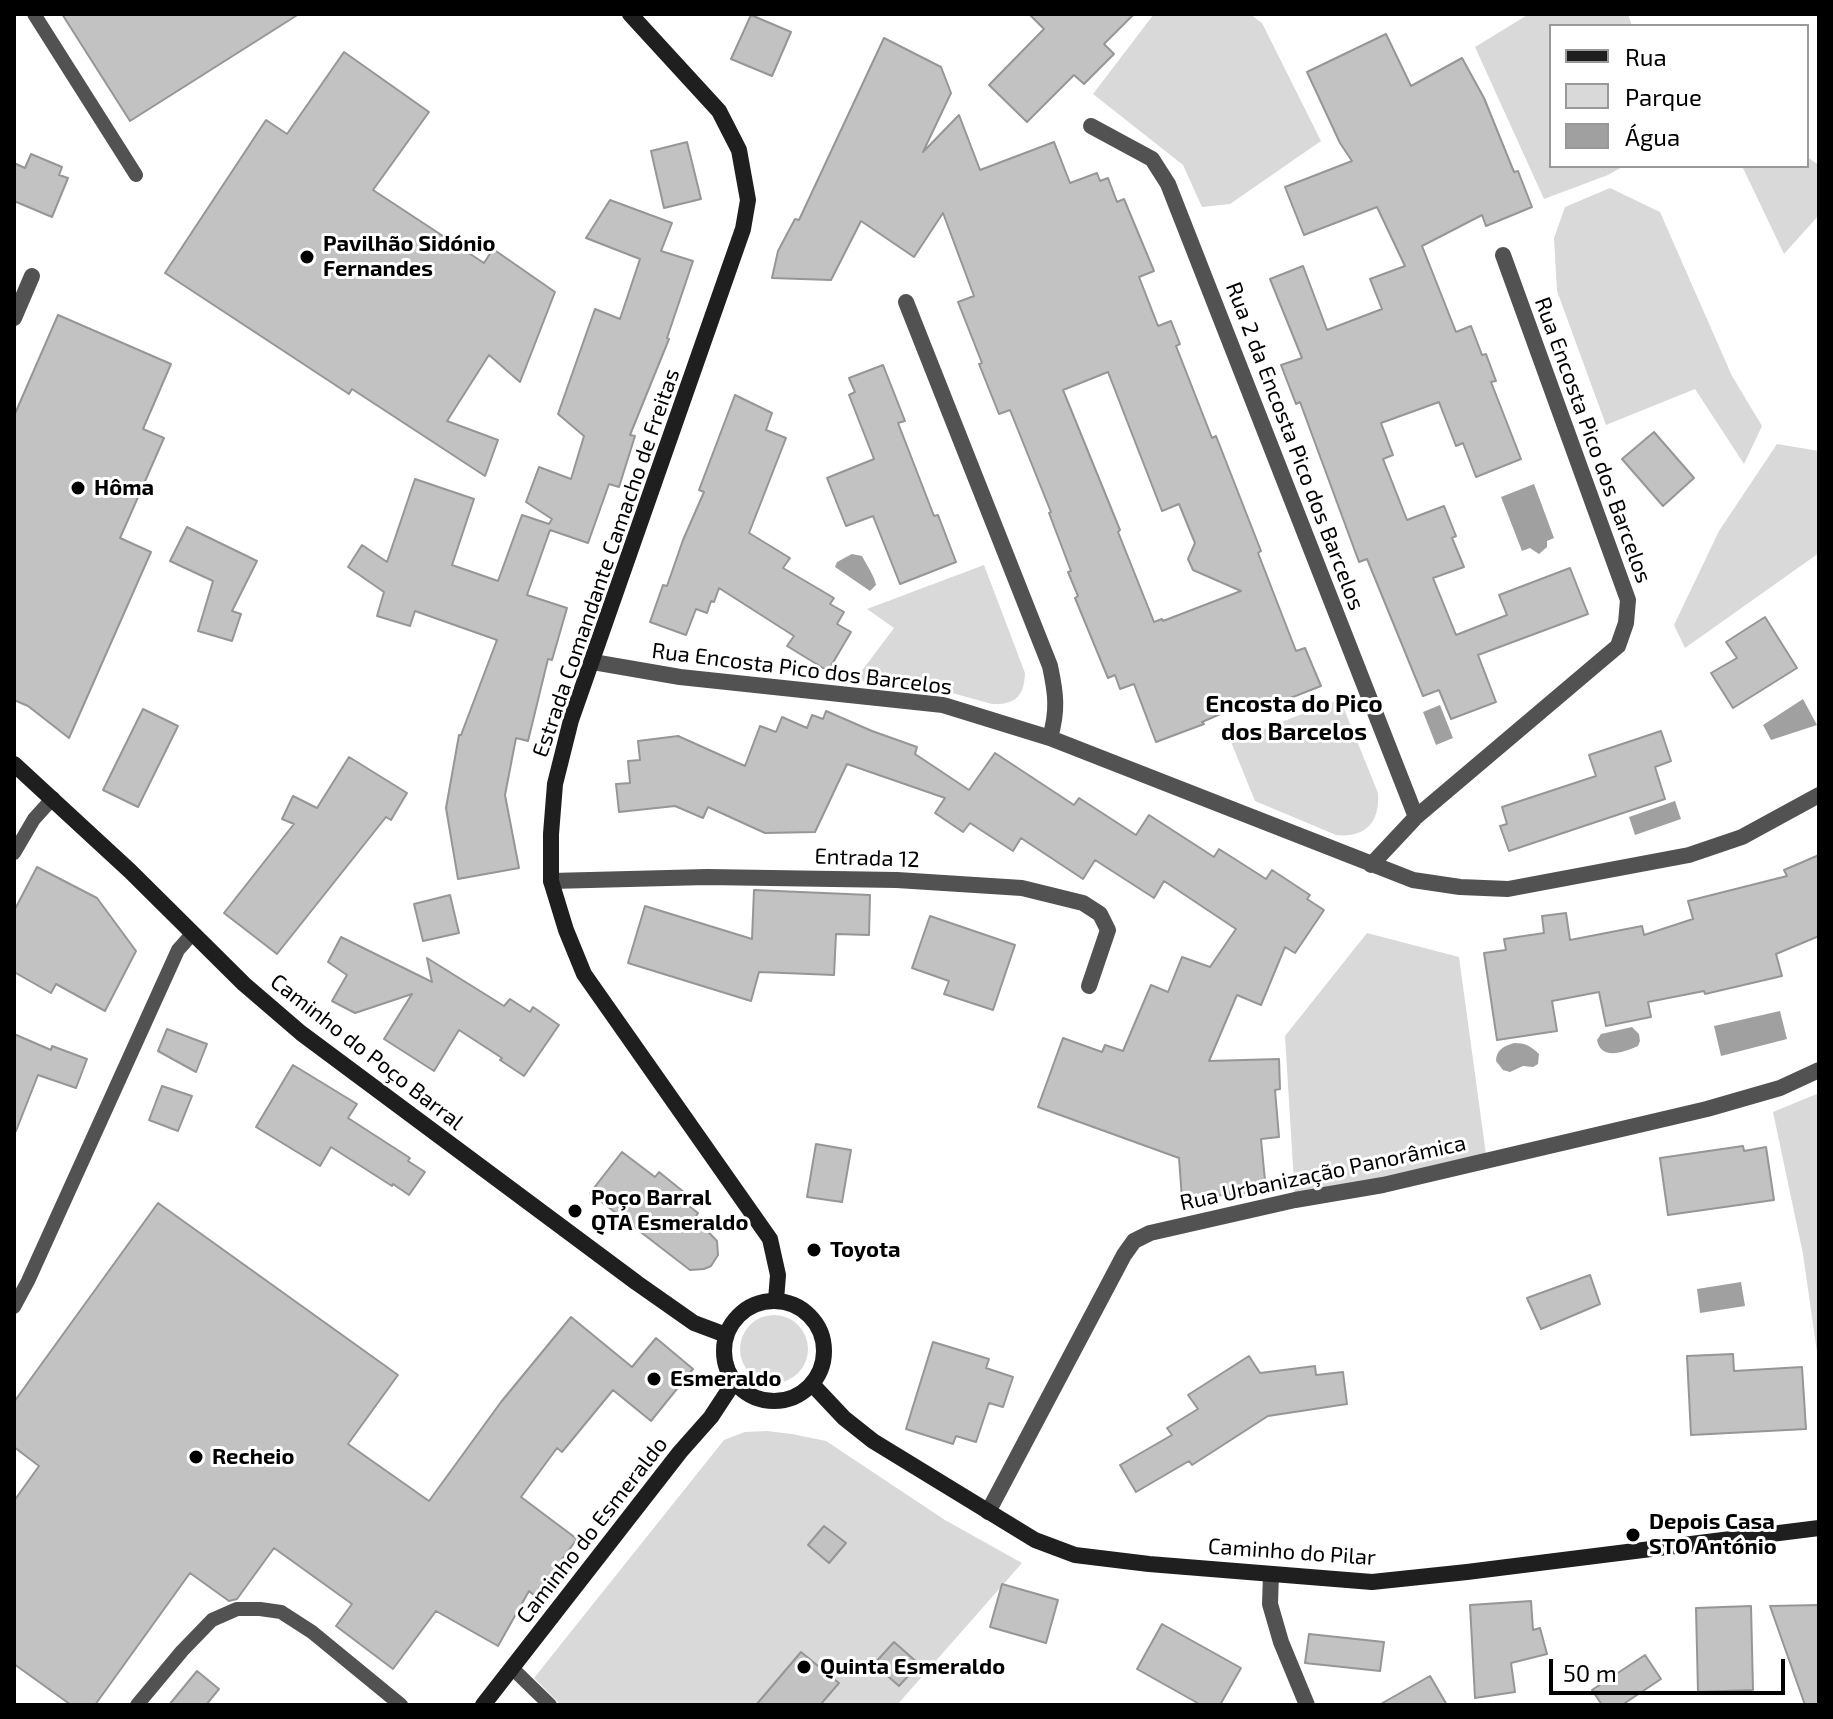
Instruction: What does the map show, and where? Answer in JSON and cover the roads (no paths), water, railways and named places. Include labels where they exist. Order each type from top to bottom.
[{"type":"main road","name":"Estrada Comandante Camacho de Freitas","points":[[630,14],[719,111],[739,150],[748,200],[743,229],[571,720],[555,784],[551,881],[584,974],[770,1239],[778,1275],[776,1300]]},
{"type":"main road","name":"Caminho do Poço Barral","points":[[14,764],[130,871],[244,984],[314,1042],[637,1283],[694,1323],[726,1335]]},
{"type":"main road","points":[[776,1300],[803,1310],[815,1322],[823,1337],[824,1354],[821,1370],[800,1395],[768,1401],[752,1397],[734,1382],[725,1363],[724,1349],[726,1335],[744,1311],[757,1303],[776,1300]]},
{"type":"main road","name":"Caminho do Esmeraldo","points":[[483,1705],[680,1452],[711,1417],[734,1382]]},
{"type":"main road","name":"Caminho do Pilar","points":[[812,1384],[844,1418],[873,1441],[1035,1540],[1075,1555],[1372,1582],[1819,1528]]},
{"type":"street","name":"Rua 2 da Encosta Pico dos Barcelos","points":[[1091,126],[1152,159],[1168,184],[1416,817]]},
{"type":"street","name":"Rua Encosta Pico dos Barcelos","points":[[1371,865],[1416,817],[1618,646],[1626,623],[1628,600],[1503,255]]},
{"type":"street","points":[[14,318],[32,276]]},
{"type":"street","points":[[906,302],[1050,666],[1057,695],[1050,738]]},
{"type":"street","name":"Rua Encosta Pico dos Barcelos","points":[[593,662],[680,677],[943,705],[1050,738],[1413,880],[1460,887],[1508,889],[1689,855],[1742,837],[1819,795]]},
{"type":"street","name":"Entrada 12","points":[[551,881],[771,878],[897,880],[1022,888],[1083,903],[1100,914],[1108,930],[1089,986]]},
{"type":"street","name":"Rua Urbanização Panorâmica","points":[[988,1512],[1134,1241],[1150,1233],[1295,1200],[1398,1181],[1707,1109],[1780,1088],[1819,1070]]},
{"type":"street","points":[[1271,1574],[1270,1604],[1281,1642],[1307,1705]]},
{"type":"lane","points":[[34,14],[136,175]]},
{"type":"lane","points":[[14,853],[34,819],[53,798]]},
{"type":"lane","points":[[14,1307],[178,950],[193,933]]},
{"type":"lane","points":[[137,1705],[212,1620],[237,1609],[260,1609],[281,1612],[312,1632],[401,1705]]},
{"type":"lane","points":[[512,1668],[550,1705]]},
{"type":"water","points":[[1534,484],[1554,538],[1547,541],[1547,547],[1539,554],[1530,548],[1522,551],[1501,497]]},
{"type":"water","points":[[852,554],[862,556],[872,574],[876,585],[870,591],[835,567],[837,562]]},
{"type":"water","points":[[1803,699],[1817,725],[1771,740],[1763,725]]},
{"type":"water","points":[[1440,705],[1453,738],[1436,745],[1423,712]]},
{"type":"water","points":[[1675,801],[1681,819],[1635,835],[1629,817]]},
{"type":"water","points":[[1780,1011],[1787,1039],[1721,1056],[1714,1026]]},
{"type":"water","points":[[1632,1027],[1639,1034],[1638,1046],[1614,1053],[1599,1047],[1597,1040],[1601,1034]]},
{"type":"water","points":[[1514,1043],[1525,1044],[1536,1051],[1539,1054],[1538,1064],[1510,1072],[1503,1070],[1496,1061],[1497,1054]]},
{"type":"water","points":[[1741,1282],[1745,1306],[1700,1313],[1697,1289]]},
{"type":"place","name":"Pavilhão Sidónio Fernandes","points":[[307,257]]},
{"type":"place","name":"Hôma","points":[[78,488]]},
{"type":"place","name":"Poço Barral QTA Esmeraldo","points":[[575,1211]]},
{"type":"place","name":"Toyota","points":[[814,1250]]},
{"type":"place","name":"Esmeraldo","points":[[654,1379]]},
{"type":"place","name":"Recheio","points":[[196,1457]]},
{"type":"place","name":"Depois Casa STO António","points":[[1633,1535]]},
{"type":"place","name":"Quinta Esmeraldo","points":[[804,1667]]},
{"type":"district","name":"Encosta do Pico dos Barcelos","points":[[1294,718]]}]
